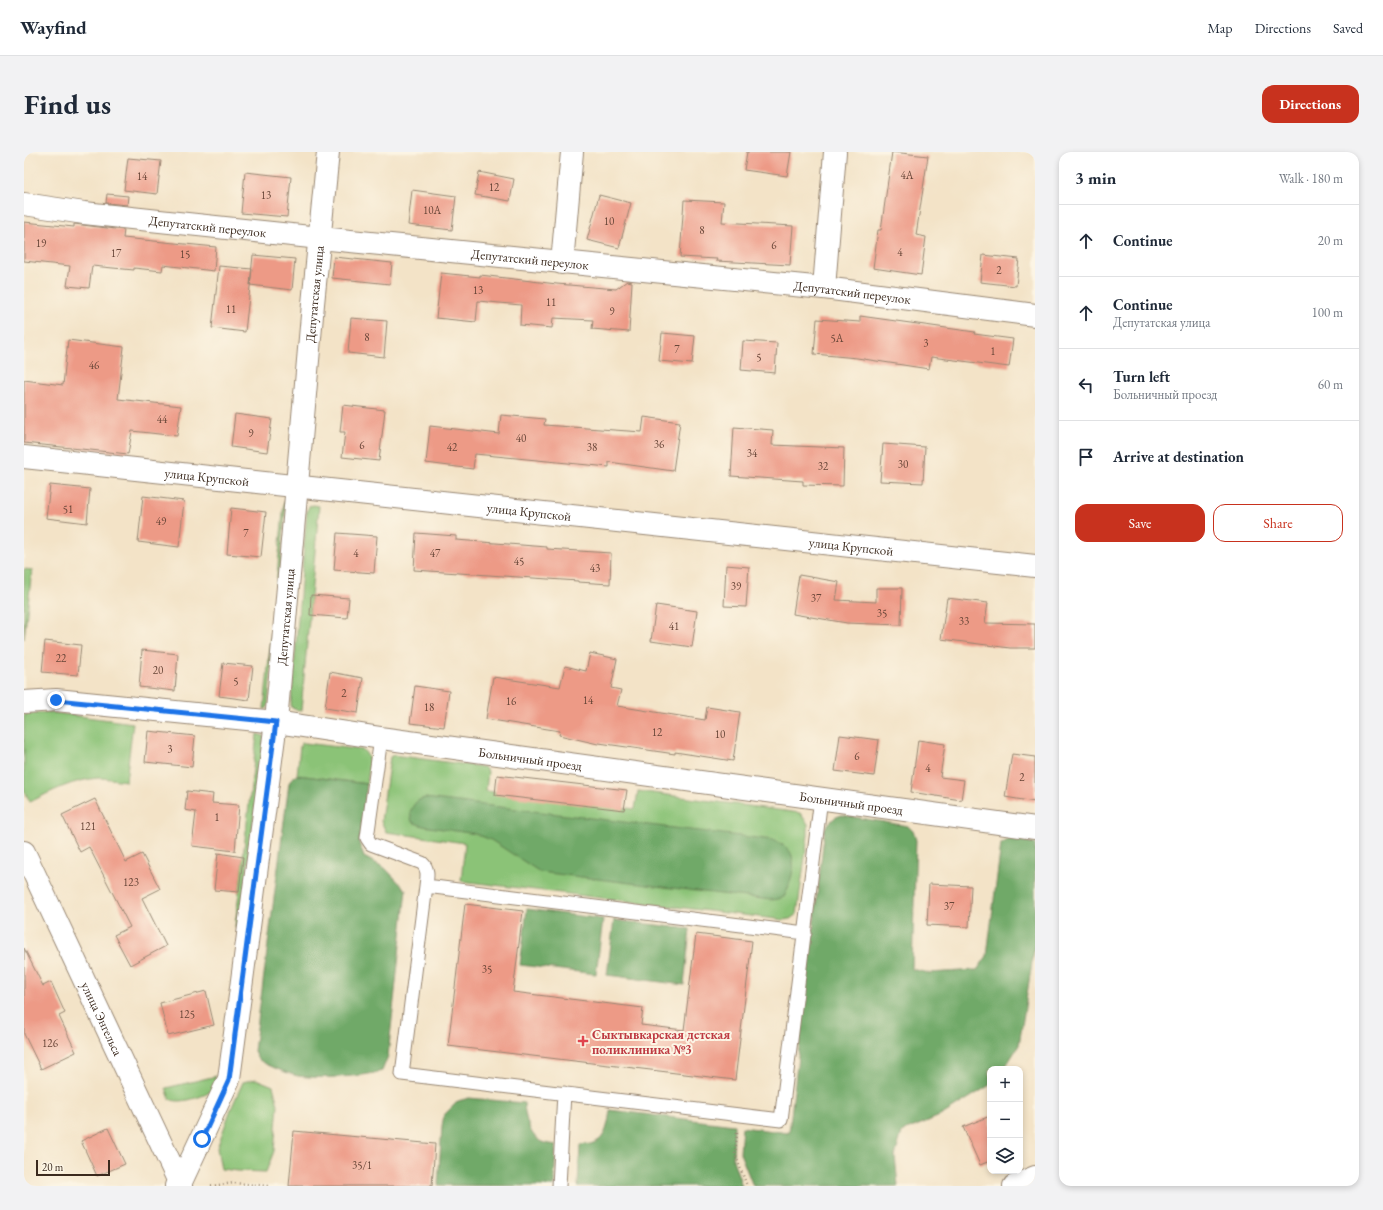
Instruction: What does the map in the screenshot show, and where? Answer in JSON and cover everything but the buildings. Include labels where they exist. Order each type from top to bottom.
[{"type":"street","name":"Депутатская улица","points":[[179,1185],[229,1080],[276,722],[328,152]]},
{"type":"street","points":[[562,263],[572,152]]},
{"type":"street","points":[[824,288],[835,152]]},
{"type":"street","name":"Депутатский переулок","points":[[24,204],[74,210],[84,213],[320,238],[824,288],[1035,315]]},
{"type":"street","name":"улица Крупской","points":[[24,457],[1035,566]]},
{"type":"street","name":"Больничный проезд","points":[[24,702],[56,700],[276,722],[381,738],[1035,828]]},
{"type":"street","name":"улица Энгельса","points":[[24,852],[179,1185]]},
{"type":"street","points":[[1014,1186],[1035,1177]]},
{"type":"lane","points":[[381,738],[367,838],[371,844],[422,863],[426,866],[427,871],[402,1074],[781,1120],[821,798]]},
{"type":"lane","points":[[426,886],[805,933]]},
{"type":"lane","points":[[559,1186],[564,1093]]},
{"type":"path","points":[[739,1115],[735,1154],[747,1186]]},
{"type":"path","points":[[212,1186],[234,1183],[269,1186]]},
{"type":"green space","points":[[284,502],[286,503],[268,707],[264,709]]},
{"type":"green space","points":[[313,505],[319,506],[301,711],[292,708],[291,705],[307,510]]},
{"type":"green space","points":[[24,569],[32,570],[24,639]]},
{"type":"green space","points":[[48,712],[133,723],[126,781],[98,778],[89,779],[55,790],[30,802],[24,790],[24,715]]},
{"type":"green space","points":[[257,734],[264,736],[240,926],[235,927]]},
{"type":"green space","points":[[302,743],[363,750],[369,761],[367,784],[297,775],[300,746]]},
{"type":"green space","points":[[393,755],[484,767],[488,771],[486,791],[635,809],[638,791],[800,813],[808,824],[808,835],[797,914],[790,919],[784,920],[461,881],[465,843],[386,832],[381,821],[390,757]]},
{"type":"green space","points":[[297,775],[367,784],[359,843],[364,857],[385,868],[406,890],[388,1056],[382,1071],[364,1075],[340,1077],[298,1076],[266,1064],[257,1058],[254,1051],[289,783],[292,778]]},
{"type":"green space","points":[[425,798],[773,840],[784,846],[791,853],[793,866],[791,877],[784,897],[771,900],[540,872],[491,840],[476,834],[423,826],[412,822],[410,812],[411,809],[417,801]]},
{"type":"green space","points":[[842,815],[908,826],[913,831],[916,840],[912,969],[929,973],[977,970],[987,956],[1001,844],[1009,839],[1035,843],[1035,943],[1019,1045],[1006,1066],[987,1066],[987,1087],[942,1115],[902,1132],[895,1156],[898,1186],[753,1186],[740,1153],[742,1127],[789,1133],[825,828],[837,817]]},
{"type":"green space","points":[[527,909],[603,919],[596,974],[520,965]]},
{"type":"green space","points":[[614,920],[690,929],[684,985],[607,975]]},
{"type":"green space","points":[[216,1076],[213,1090],[210,1092],[199,1097],[186,1100],[174,1101],[170,1099],[166,1088]]},
{"type":"green space","points":[[256,1079],[273,1086],[278,1105],[274,1151],[266,1172],[221,1169],[217,1148],[231,1109],[243,1082]]},
{"type":"green space","points":[[469,1098],[524,1103],[525,1114],[534,1136],[545,1143],[556,1145],[554,1186],[438,1185],[444,1115],[458,1101]]},
{"type":"green space","points":[[610,1110],[734,1125],[733,1160],[742,1186],[578,1186],[580,1145],[592,1144],[601,1138],[606,1130]]},
{"type":"place","name":"Сыктывкарская детская поликлиника №3","points":[[583,1041]]},
{"type":"route","points":[[56,700],[276,722],[229,1080],[202,1139]]}]
